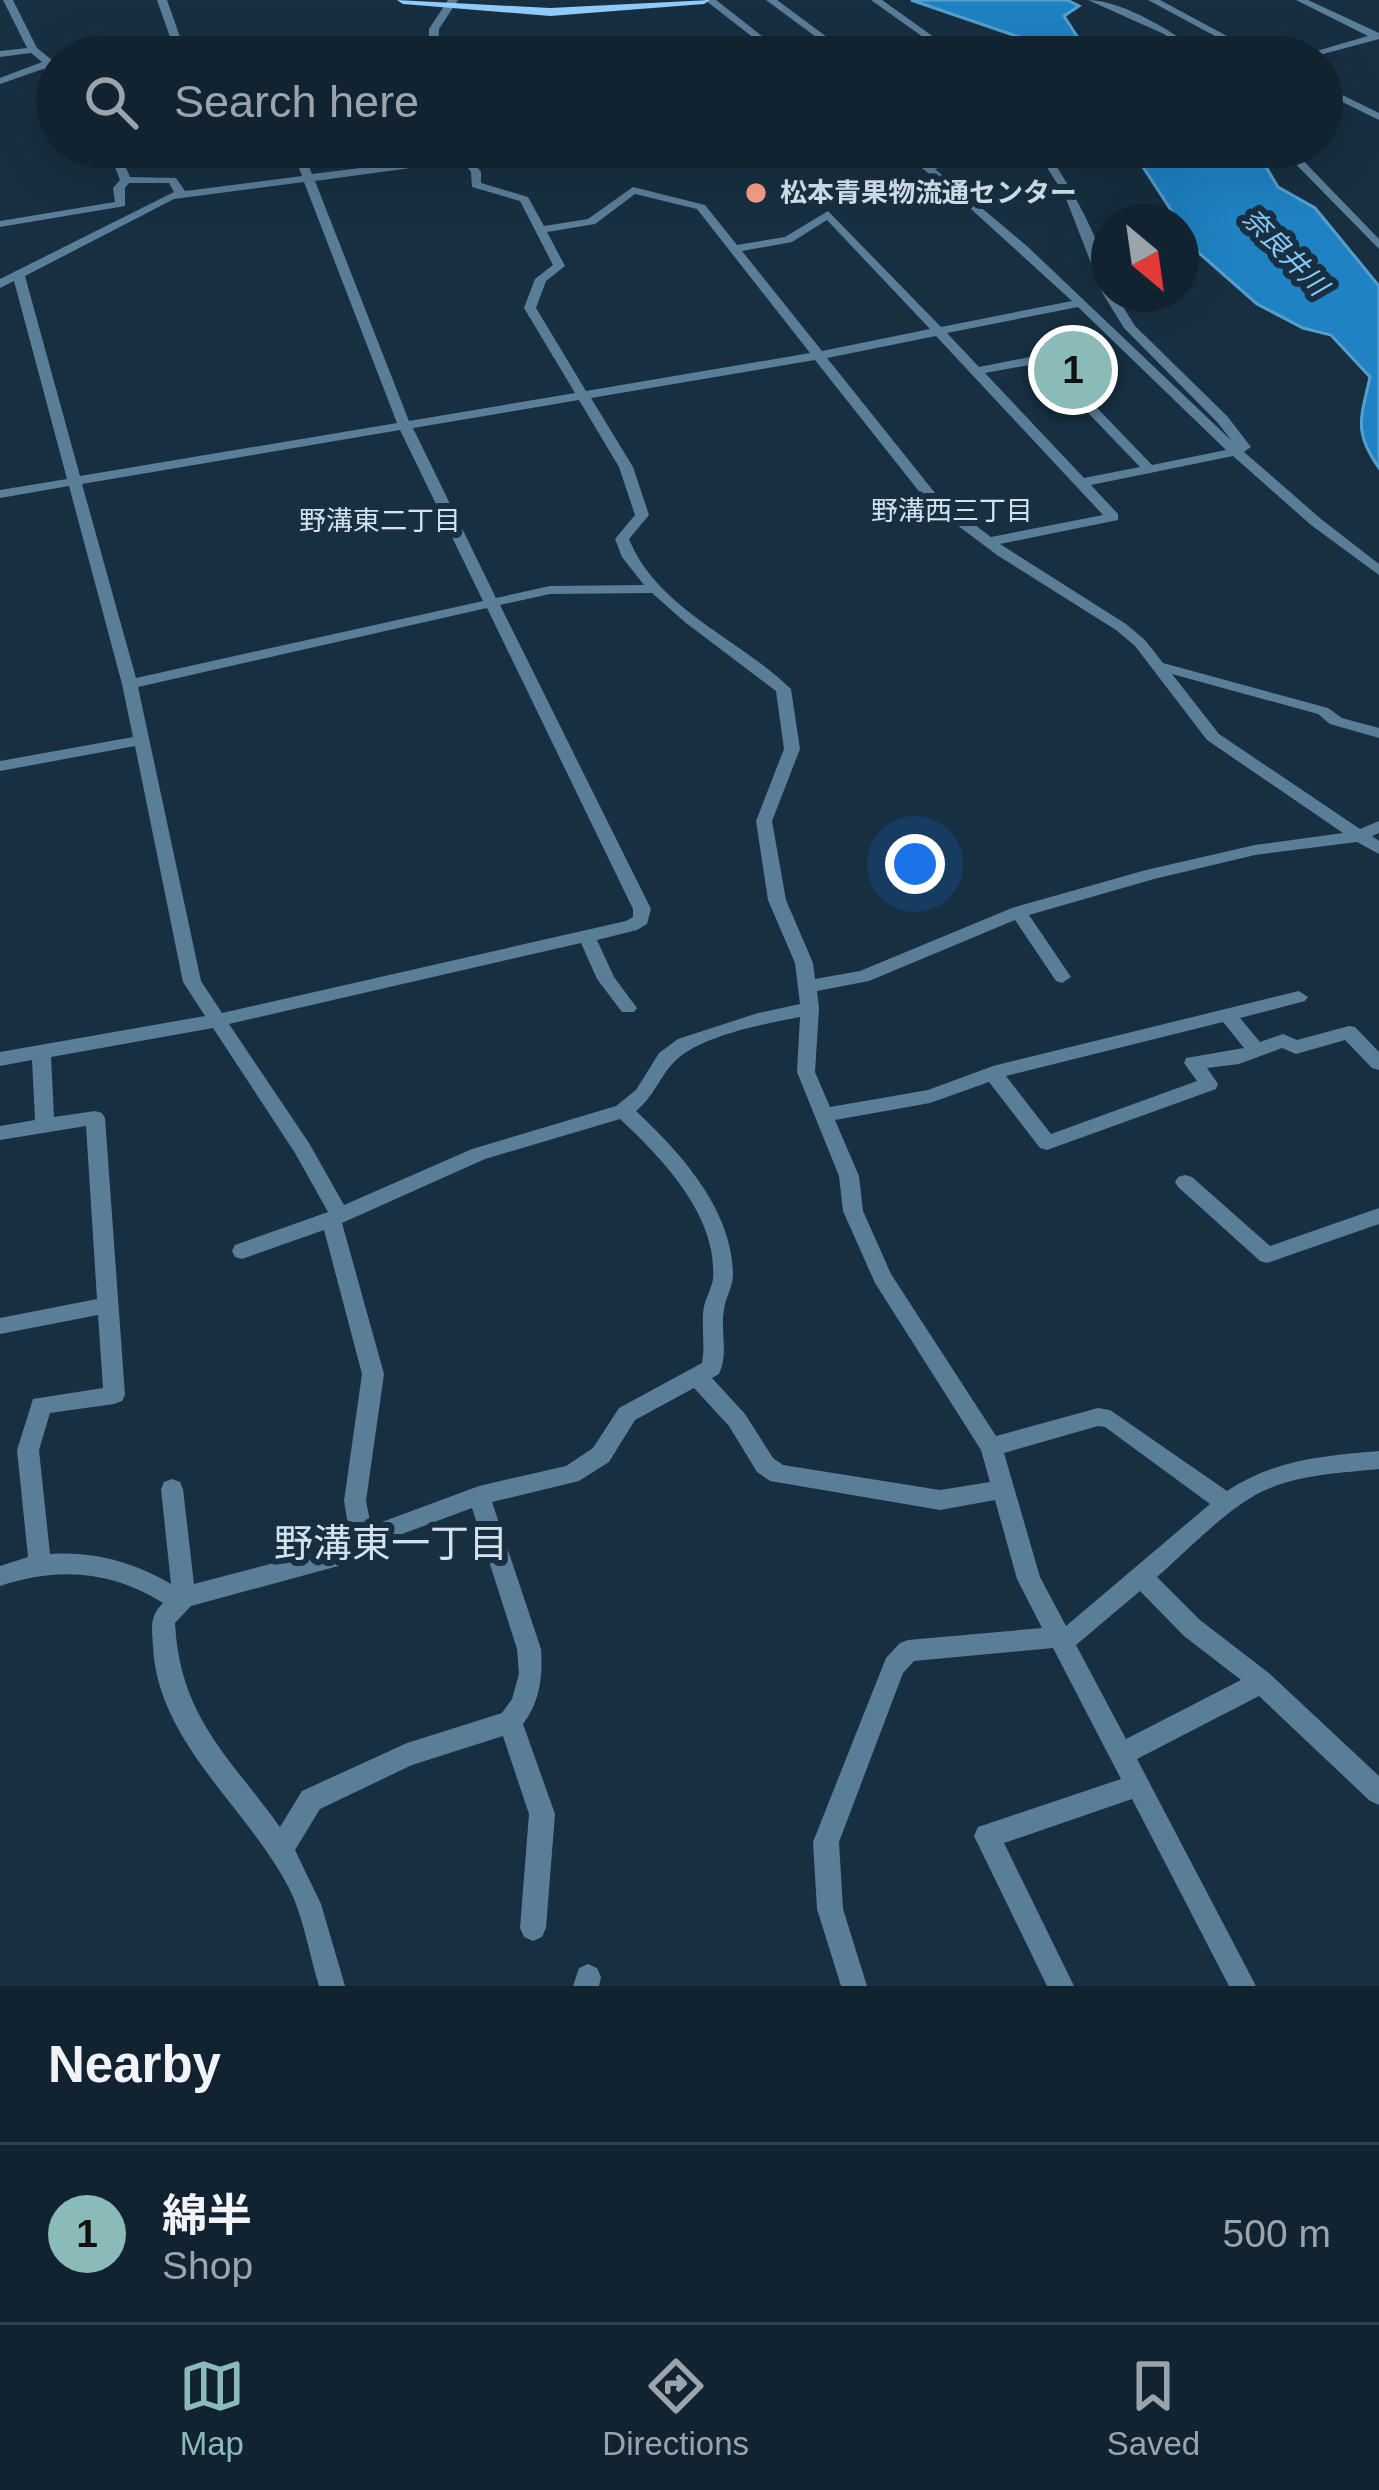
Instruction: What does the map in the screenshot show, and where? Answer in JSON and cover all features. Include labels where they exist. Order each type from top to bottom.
[{"type":"main road","points":[[403,0],[566,12],[707,0]]},
{"type":"street","points":[[8,0],[36,52]]},
{"type":"street","points":[[162,0],[175,36]]},
{"type":"street","points":[[707,0],[756,36]]},
{"type":"street","points":[[772,0],[821,36]]},
{"type":"street","points":[[876,0],[927,36]]},
{"type":"street","points":[[1093,0],[1171,36]]},
{"type":"street","points":[[1176,36],[1149,10],[1150,0],[1221,36]]},
{"type":"street","points":[[1301,0],[1378,36]]},
{"type":"street","points":[[434,36],[451,3]]},
{"type":"street","points":[[1343,45],[1378,36]]},
{"type":"street","points":[[1355,42],[1379,54]]},
{"type":"street","points":[[0,54],[33,50]]},
{"type":"street","points":[[0,81],[36,68]]},
{"type":"street","points":[[1343,99],[1379,117]]},
{"type":"street","points":[[122,168],[127,180]]},
{"type":"street","points":[[0,1059],[214,1021],[641,920],[642,910],[404,425],[305,168]]},
{"type":"street","points":[[0,284],[130,214],[181,194],[377,168]]},
{"type":"street","points":[[473,168],[476,185],[524,200],[559,266],[541,279],[530,308],[626,467],[642,515],[622,539],[623,550],[657,589],[783,689],[794,735],[764,821],[765,832],[776,900],[804,963],[810,1010],[806,1072],[849,1176],[853,1211],[882,1277],[992,1447],[1029,1579],[1243,1986]]},
{"type":"street","points":[[929,168],[998,224],[1234,452],[1379,571]]},
{"type":"street","points":[[1053,168],[1071,196],[1120,311],[1244,447],[1081,483]]},
{"type":"street","points":[[1304,168],[1379,246]]},
{"type":"street","points":[[0,224],[121,204],[119,188],[127,180],[172,180],[181,194]]},
{"type":"street","points":[[539,230],[591,222],[633,190],[701,207],[934,501],[1121,627],[1213,736],[1379,849]]},
{"type":"street","points":[[736,249],[788,240],[828,214],[1113,517],[989,542]]},
{"type":"street","points":[[18,273],[130,685],[192,982],[302,1148],[335,1216],[373,1374],[355,1501],[362,1539]]},
{"type":"street","points":[[0,494],[820,355],[1080,303]]},
{"type":"street","points":[[976,371],[1035,360],[1047,363],[1148,470]]},
{"type":"street","points":[[130,685],[550,590],[657,589]]},
{"type":"street","points":[[1155,665],[1323,711],[1336,721],[1379,733]]},
{"type":"street","points":[[0,766],[141,740]]},
{"type":"street","points":[[807,987],[863,977],[1018,912],[1210,859],[1359,836],[1379,826]]},
{"type":"street","points":[[1018,912],[1062,977]]},
{"type":"street","points":[[586,934],[606,979],[628,1008]]},
{"type":"street","points":[[825,1114],[930,1096],[993,1073],[1299,998]]},
{"type":"street","points":[[242,1251],[479,1154],[623,1112],[643,1095],[666,1058],[685,1044],[758,1019],[810,1010]]},
{"type":"street","points":[[1228,1016],[1257,1051]]},
{"type":"street","points":[[993,1073],[1047,1143],[1209,1084],[1193,1063],[1257,1051],[1282,1041],[1296,1047],[1348,1032],[1379,1063]]},
{"type":"street","points":[[41,1052],[45,1126]]},
{"type":"street","points":[[332,1986],[300,1881],[193,1733],[181,1707],[160,1655],[163,1619],[181,1599],[353,1552],[362,1539],[479,1496],[571,1474],[601,1455],[627,1414],[711,1368],[716,1355],[713,1310],[724,1278],[710,1220],[662,1145],[623,1112]]},
{"type":"street","points":[[0,1133],[95,1118],[114,1394],[41,1405],[28,1450],[40,1565]]},
{"type":"street","points":[[1185,1182],[1267,1255],[1379,1216]]},
{"type":"street","points":[[0,1326],[109,1305]]},
{"type":"street","points":[[697,1376],[737,1420],[765,1465],[778,1474],[940,1500],[1005,1489]]},
{"type":"street","points":[[992,1447],[1098,1417],[1110,1419],[1227,1503]]},
{"type":"street","points":[[854,1986],[830,1909],[826,1842],[894,1666],[908,1651],[1071,1636],[1227,1503],[1260,1481],[1286,1472],[1379,1460]]},
{"type":"street","points":[[172,1489],[181,1599]]},
{"type":"street","points":[[280,1850],[311,1800],[407,1754],[510,1722],[524,1704],[532,1675],[529,1649],[479,1496]]},
{"type":"street","points":[[0,1576],[70,1562],[112,1568],[152,1582],[181,1599]]},
{"type":"street","points":[[1142,1576],[1192,1628],[1374,1778]]},
{"type":"street","points":[[1120,1755],[1262,1682]]},
{"type":"street","points":[[510,1722],[542,1814],[533,1928]]},
{"type":"street","points":[[1061,1986],[987,1836],[1136,1786]]},
{"type":"water","points":[[911,0],[1067,0],[1079,6],[1064,16],[1077,36],[1016,36]]},
{"type":"water","name":"奈良井川","points":[[1144,168],[1267,168],[1278,187],[1315,208],[1379,286],[1379,468],[1365,444],[1361,424],[1370,377],[1331,335],[1303,328],[1257,304],[1199,253],[1199,204],[1167,204]]},
{"type":"place","name":"松本青果物流通センター","points":[[756,193]]},
{"type":"place","name":"綿半","points":[[1073,370]]},
{"type":"district","name":"野溝西三丁目","points":[[952,511]]},
{"type":"district","name":"野溝東二丁目","points":[[380,521]]},
{"type":"district","name":"野溝東一丁目","points":[[391,1543]]}]
